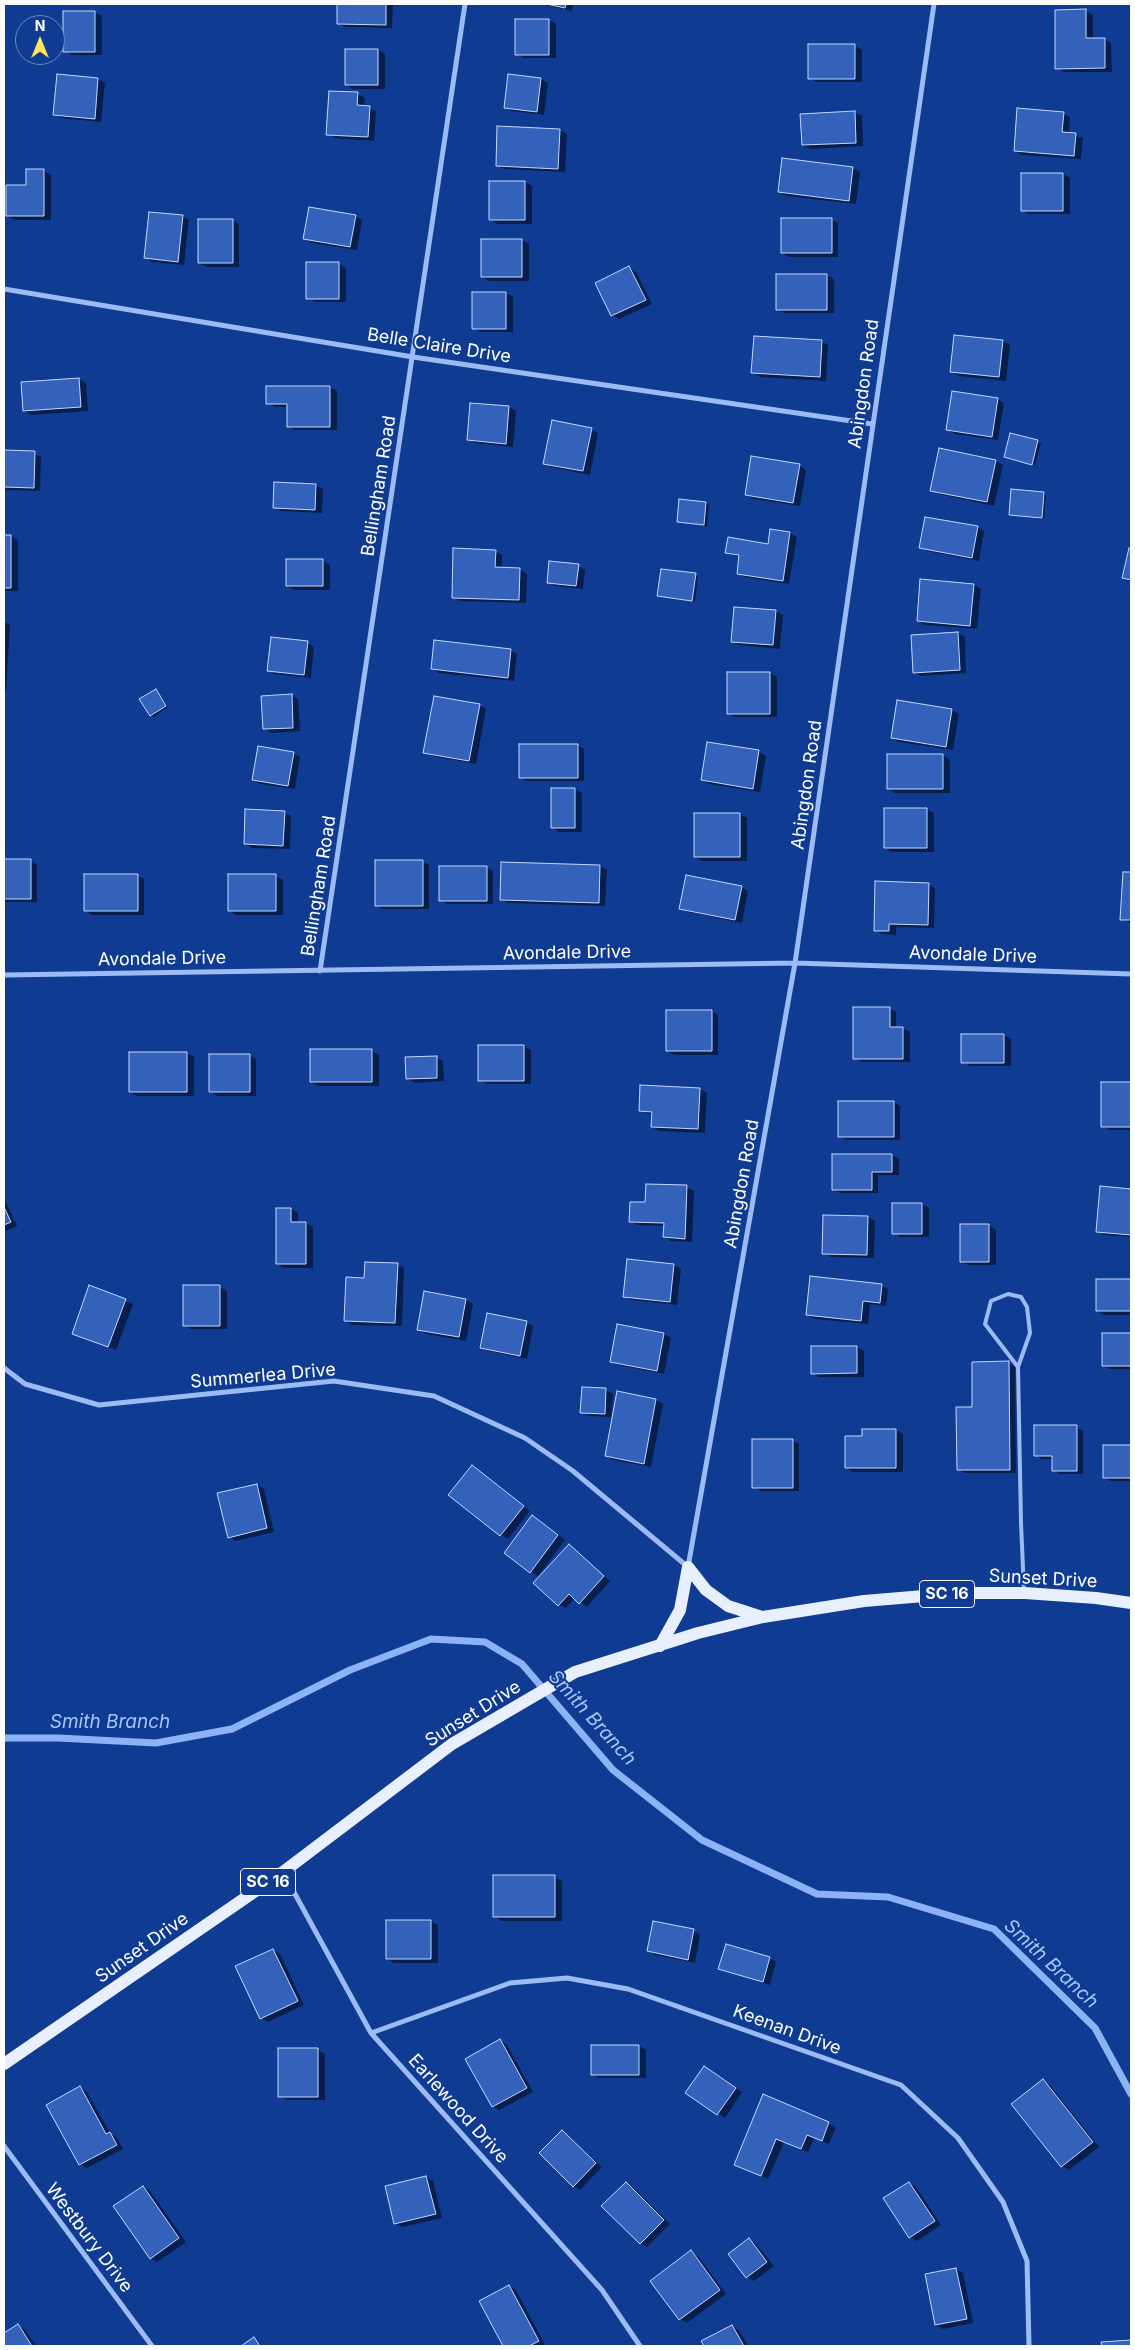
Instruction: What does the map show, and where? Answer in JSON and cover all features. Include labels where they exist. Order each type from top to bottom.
[{"type":"main road","points":[[688,1567],[706,1590],[728,1606],[763,1617]]},
{"type":"main road","points":[[660,1646],[680,1610],[688,1567]]},
{"type":"main road","name":"Sunset Drive","points":[[4,2064],[283,1872],[452,1744],[575,1672],[763,1617],[864,1601],[960,1593],[1025,1593],[1096,1598],[1131,1603]]},
{"type":"street","name":"Bellingham Road","points":[[320,971],[465,4]]},
{"type":"street","name":"Abingdon Road","points":[[688,1567],[796,963],[872,424],[934,4]]},
{"type":"street","name":"Belle Claire Drive","points":[[4,289],[413,357],[872,424]]},
{"type":"street","name":"Avondale Drive","points":[[4,975],[796,963],[1131,974]]},
{"type":"street","name":"Summerlea Drive","points":[[4,1368],[25,1384],[99,1405],[334,1381],[434,1396],[526,1438],[573,1471],[688,1567]]},
{"type":"street","name":"Earlewood Drive","points":[[283,1872],[372,2033],[602,2290],[640,2346]]},
{"type":"street","name":"Keenan Drive","points":[[372,2033],[510,1983],[567,1978],[628,1989],[901,2085],[958,2138],[1003,2202],[1027,2260],[1029,2346]]},
{"type":"street","name":"Westbury Drive","points":[[4,2146],[152,2346]]},
{"type":"lane","points":[[1018,1367],[985,1324],[991,1301],[1008,1294],[1021,1297],[1027,1307],[1030,1333],[1018,1367],[1021,1523],[1025,1593]]},
{"type":"building","points":[[337,4],[386,4],[386,25],[337,24]]},
{"type":"building","points":[[546,4],[566,4],[565,8]]},
{"type":"building","points":[[1086,9],[1086,38],[1105,38],[1105,68],[1055,69],[1055,10]]},
{"type":"building","points":[[63,11],[95,11],[95,52],[65,52],[65,15],[63,15]]},
{"type":"building","points":[[515,19],[549,19],[549,55],[515,55]]},
{"type":"building","points":[[808,44],[855,44],[855,79],[808,79]]},
{"type":"building","points":[[345,49],[378,49],[378,85],[345,85]]},
{"type":"building","points":[[57,74],[98,78],[95,119],[53,115]]},
{"type":"building","points":[[508,74],[541,78],[537,112],[504,108]]},
{"type":"building","points":[[329,91],[358,92],[357,105],[370,106],[368,137],[326,135]]},
{"type":"building","points":[[1017,108],[1064,112],[1062,132],[1076,133],[1074,156],[1014,151]]},
{"type":"building","points":[[855,111],[856,143],[802,145],[800,114]]},
{"type":"building","points":[[497,126],[560,129],[558,169],[496,166]]},
{"type":"building","points":[[782,158],[853,167],[849,201],[778,192]]},
{"type":"building","points":[[26,169],[44,169],[44,216],[6,216],[6,185],[26,185]]},
{"type":"building","points":[[1021,173],[1063,173],[1063,211],[1021,211]]},
{"type":"building","points":[[489,181],[525,181],[525,220],[489,220]]},
{"type":"building","points":[[309,207],[356,215],[350,247],[303,239]]},
{"type":"building","points":[[149,212],[183,215],[178,262],[144,258]]},
{"type":"building","points":[[781,218],[832,218],[832,253],[781,253]]},
{"type":"building","points":[[198,219],[233,219],[233,263],[198,263]]},
{"type":"building","points":[[481,239],[522,239],[522,277],[481,277]]},
{"type":"building","points":[[306,262],[339,262],[339,299],[306,299]]},
{"type":"building","points":[[629,266],[646,300],[611,316],[595,283]]},
{"type":"building","points":[[776,274],[827,274],[827,310],[776,310]]},
{"type":"building","points":[[472,292],[506,292],[506,329],[472,329]]},
{"type":"building","points":[[954,335],[1003,340],[999,377],[950,372]]},
{"type":"building","points":[[754,336],[822,340],[820,377],[751,373]]},
{"type":"building","points":[[79,378],[81,407],[23,411],[21,382]]},
{"type":"building","points":[[266,386],[330,386],[330,427],[287,427],[287,404],[266,404]]},
{"type":"building","points":[[952,391],[998,398],[992,437],[946,430]]},
{"type":"building","points":[[470,403],[509,406],[506,444],[467,440]]},
{"type":"building","points":[[552,420],[592,428],[583,471],[543,464]]},
{"type":"building","points":[[1010,433],[1038,440],[1032,465],[1004,457]]},
{"type":"building","points":[[939,448],[996,460],[987,502],[930,491]]},
{"type":"building","points":[[4,450],[35,451],[34,488],[4,487]]},
{"type":"building","points":[[751,456],[800,464],[793,503],[745,495]]},
{"type":"building","points":[[274,482],[316,484],[315,510],[273,508]]},
{"type":"building","points":[[1011,489],[1044,492],[1042,518],[1009,515]]},
{"type":"building","points":[[679,499],[706,502],[704,525],[677,522]]},
{"type":"building","points":[[925,517],[978,526],[972,558],[919,548]]},
{"type":"building","points":[[770,529],[790,532],[783,581],[737,574],[739,555],[725,553],[728,537],[768,544]]},
{"type":"building","points":[[4,535],[11,535],[11,588],[4,588]]},
{"type":"building","points":[[453,548],[496,550],[495,567],[520,568],[519,600],[452,598]]},
{"type":"building","points":[[1129,548],[1131,549],[1131,580],[1122,578]]},
{"type":"building","points":[[286,559],[323,559],[323,586],[286,586]]},
{"type":"building","points":[[549,561],[579,564],[576,586],[547,583]]},
{"type":"building","points":[[661,569],[696,573],[692,601],[657,596]]},
{"type":"building","points":[[920,579],[974,584],[970,626],[917,621]]},
{"type":"building","points":[[734,607],[776,610],[773,645],[731,642]]},
{"type":"building","points":[[958,632],[960,670],[913,673],[911,635]]},
{"type":"building","points":[[271,637],[308,641],[304,675],[267,671]]},
{"type":"building","points":[[434,640],[511,649],[508,678],[431,669]]},
{"type":"building","points":[[727,672],[770,672],[770,714],[727,714]]},
{"type":"building","points":[[156,689],[166,706],[150,716],[139,699]]},
{"type":"building","points":[[292,694],[293,728],[263,729],[261,696]]},
{"type":"building","points":[[434,696],[480,704],[469,761],[423,753]]},
{"type":"building","points":[[897,700],[952,709],[946,747],[891,738]]},
{"type":"building","points":[[707,742],[759,750],[753,789],[701,780]]},
{"type":"building","points":[[519,744],[578,744],[578,778],[519,778]]},
{"type":"building","points":[[258,746],[294,752],[288,786],[252,780]]},
{"type":"building","points":[[887,754],[943,754],[943,789],[887,789]]},
{"type":"building","points":[[551,788],[575,788],[575,828],[551,828]]},
{"type":"building","points":[[884,808],[927,808],[927,848],[884,848]]},
{"type":"building","points":[[245,809],[285,811],[283,846],[244,844]]},
{"type":"building","points":[[694,813],[740,813],[740,857],[694,857]]},
{"type":"building","points":[[4,859],[31,859],[31,899],[4,899]]},
{"type":"building","points":[[375,860],[423,860],[423,906],[375,906]]},
{"type":"building","points":[[501,862],[600,865],[599,903],[500,900]]},
{"type":"building","points":[[439,866],[487,866],[487,901],[439,901]]},
{"type":"building","points":[[1123,872],[1131,872],[1131,920],[1120,920]]},
{"type":"building","points":[[84,874],[138,874],[138,911],[84,911]]},
{"type":"building","points":[[228,874],[276,874],[276,911],[228,911]]},
{"type":"building","points":[[686,875],[742,886],[735,920],[679,909]]},
{"type":"building","points":[[875,881],[929,883],[928,925],[889,924],[889,931],[874,931]]},
{"type":"building","points":[[853,1007],[890,1007],[890,1027],[903,1027],[903,1059],[853,1059]]},
{"type":"building","points":[[666,1010],[712,1010],[712,1051],[666,1051]]},
{"type":"building","points":[[961,1034],[1004,1034],[1004,1063],[961,1063]]},
{"type":"building","points":[[478,1045],[524,1045],[524,1081],[478,1081]]},
{"type":"building","points":[[310,1049],[372,1049],[372,1082],[310,1082]]},
{"type":"building","points":[[129,1052],[187,1052],[187,1092],[129,1092]]},
{"type":"building","points":[[209,1054],[250,1054],[250,1092],[209,1092]]},
{"type":"building","points":[[437,1056],[437,1078],[406,1079],[405,1057]]},
{"type":"building","points":[[1101,1082],[1131,1082],[1131,1127],[1101,1127]]},
{"type":"building","points":[[640,1085],[700,1088],[698,1129],[651,1127],[652,1112],[639,1111]]},
{"type":"building","points":[[838,1101],[894,1101],[894,1137],[838,1137]]},
{"type":"building","points":[[832,1154],[892,1154],[892,1172],[872,1172],[872,1190],[832,1190]]},
{"type":"building","points":[[646,1184],[687,1185],[685,1239],[663,1237],[664,1223],[629,1222],[630,1202],[645,1202]]},
{"type":"building","points":[[1100,1186],[1131,1189],[1131,1235],[1096,1232]]},
{"type":"building","points":[[892,1203],[922,1203],[922,1234],[892,1234]]},
{"type":"building","points":[[4,1207],[11,1222],[4,1225]]},
{"type":"building","points":[[276,1208],[291,1208],[291,1222],[306,1222],[306,1264],[276,1264]]},
{"type":"building","points":[[823,1215],[868,1216],[867,1255],[822,1254]]},
{"type":"building","points":[[960,1224],[989,1224],[989,1262],[960,1262]]},
{"type":"building","points":[[627,1259],[674,1264],[670,1302],[623,1297]]},
{"type":"building","points":[[365,1262],[398,1263],[395,1323],[344,1321],[346,1277],[364,1278]]},
{"type":"building","points":[[810,1276],[882,1284],[880,1303],[863,1301],[861,1321],[806,1315]]},
{"type":"building","points":[[1096,1279],[1131,1279],[1131,1311],[1096,1311]]},
{"type":"building","points":[[89,1285],[126,1299],[108,1347],[72,1334]]},
{"type":"building","points":[[183,1285],[220,1285],[220,1326],[183,1326]]},
{"type":"building","points":[[424,1291],[466,1299],[459,1337],[417,1330]]},
{"type":"building","points":[[487,1313],[527,1321],[520,1356],[480,1348]]},
{"type":"building","points":[[617,1324],[664,1333],[657,1371],[610,1362]]},
{"type":"building","points":[[1102,1333],[1131,1333],[1131,1366],[1102,1366]]},
{"type":"building","points":[[811,1346],[857,1346],[857,1373],[811,1374]]},
{"type":"building","points":[[1009,1361],[1010,1470],[957,1470],[956,1407],[972,1407],[972,1362]]},
{"type":"building","points":[[582,1387],[606,1388],[605,1414],[580,1413]]},
{"type":"building","points":[[617,1391],[656,1399],[644,1464],[605,1456]]},
{"type":"building","points":[[1034,1425],[1077,1425],[1077,1471],[1052,1471],[1052,1456],[1034,1456]]},
{"type":"building","points":[[862,1429],[896,1429],[896,1468],[845,1468],[845,1436],[862,1436]]},
{"type":"building","points":[[752,1439],[793,1439],[793,1488],[752,1488]]},
{"type":"building","points":[[1103,1445],[1131,1445],[1131,1478],[1103,1478]]},
{"type":"building","points":[[472,1465],[524,1506],[500,1536],[448,1495]]},
{"type":"building","points":[[257,1484],[267,1528],[228,1538],[217,1493]]},
{"type":"building","points":[[532,1515],[558,1535],[530,1573],[504,1553]]},
{"type":"building","points":[[569,1544],[604,1576],[579,1604],[569,1594],[558,1606],[533,1583]]},
{"type":"building","points":[[493,1875],[555,1875],[555,1917],[493,1917]]},
{"type":"building","points":[[386,1920],[431,1920],[431,1959],[386,1959]]},
{"type":"building","points":[[653,1921],[694,1929],[688,1960],[647,1951]]},
{"type":"building","points":[[726,1944],[770,1957],[763,1982],[718,1969]]},
{"type":"building","points":[[273,1949],[298,2001],[260,2019],[235,1966]]},
{"type":"building","points":[[500,2039],[527,2088],[492,2107],[465,2059]]},
{"type":"building","points":[[591,2045],[639,2045],[639,2075],[591,2075]]},
{"type":"building","points":[[278,2048],[318,2048],[318,2097],[278,2097]]},
{"type":"building","points":[[704,2066],[736,2088],[717,2115],[685,2093]]},
{"type":"building","points":[[1043,2079],[1093,2142],[1061,2167],[1011,2104]]},
{"type":"building","points":[[80,2086],[106,2134],[110,2132],[117,2145],[79,2165],[46,2105]]},
{"type":"building","points":[[763,2094],[829,2122],[822,2141],[807,2135],[801,2149],[776,2139],[761,2176],[734,2165]]},
{"type":"building","points":[[562,2130],[596,2163],[573,2187],[539,2153]]},
{"type":"building","points":[[426,2176],[436,2214],[394,2224],[385,2186]]},
{"type":"building","points":[[626,2182],[664,2220],[640,2244],[601,2206]]},
{"type":"building","points":[[909,2182],[935,2221],[909,2238],[883,2198]]},
{"type":"building","points":[[143,2186],[179,2238],[150,2259],[113,2206]]},
{"type":"building","points":[[749,2238],[767,2262],[746,2278],[728,2254]]},
{"type":"building","points":[[691,2250],[720,2290],[679,2320],[650,2281]]},
{"type":"building","points":[[956,2268],[967,2319],[935,2325],[925,2274]]},
{"type":"building","points":[[509,2285],[539,2341],[529,2346],[503,2346],[479,2301]]},
{"type":"building","points":[[18,2324],[32,2346],[4,2346],[4,2333]]},
{"type":"building","points":[[732,2325],[744,2346],[704,2346],[701,2341]]},
{"type":"building","points":[[254,2337],[260,2346],[241,2346]]},
{"type":"building","points":[[1131,2340],[1131,2346],[1102,2346],[1101,2342]]},
{"type":"waterway","name":"Smith Branch","points":[[4,1738],[58,1738],[156,1743],[232,1729],[350,1670],[431,1639],[485,1642],[522,1664],[613,1770],[702,1840],[817,1894],[888,1897],[994,1929],[1095,2028],[1131,2094]]}]
